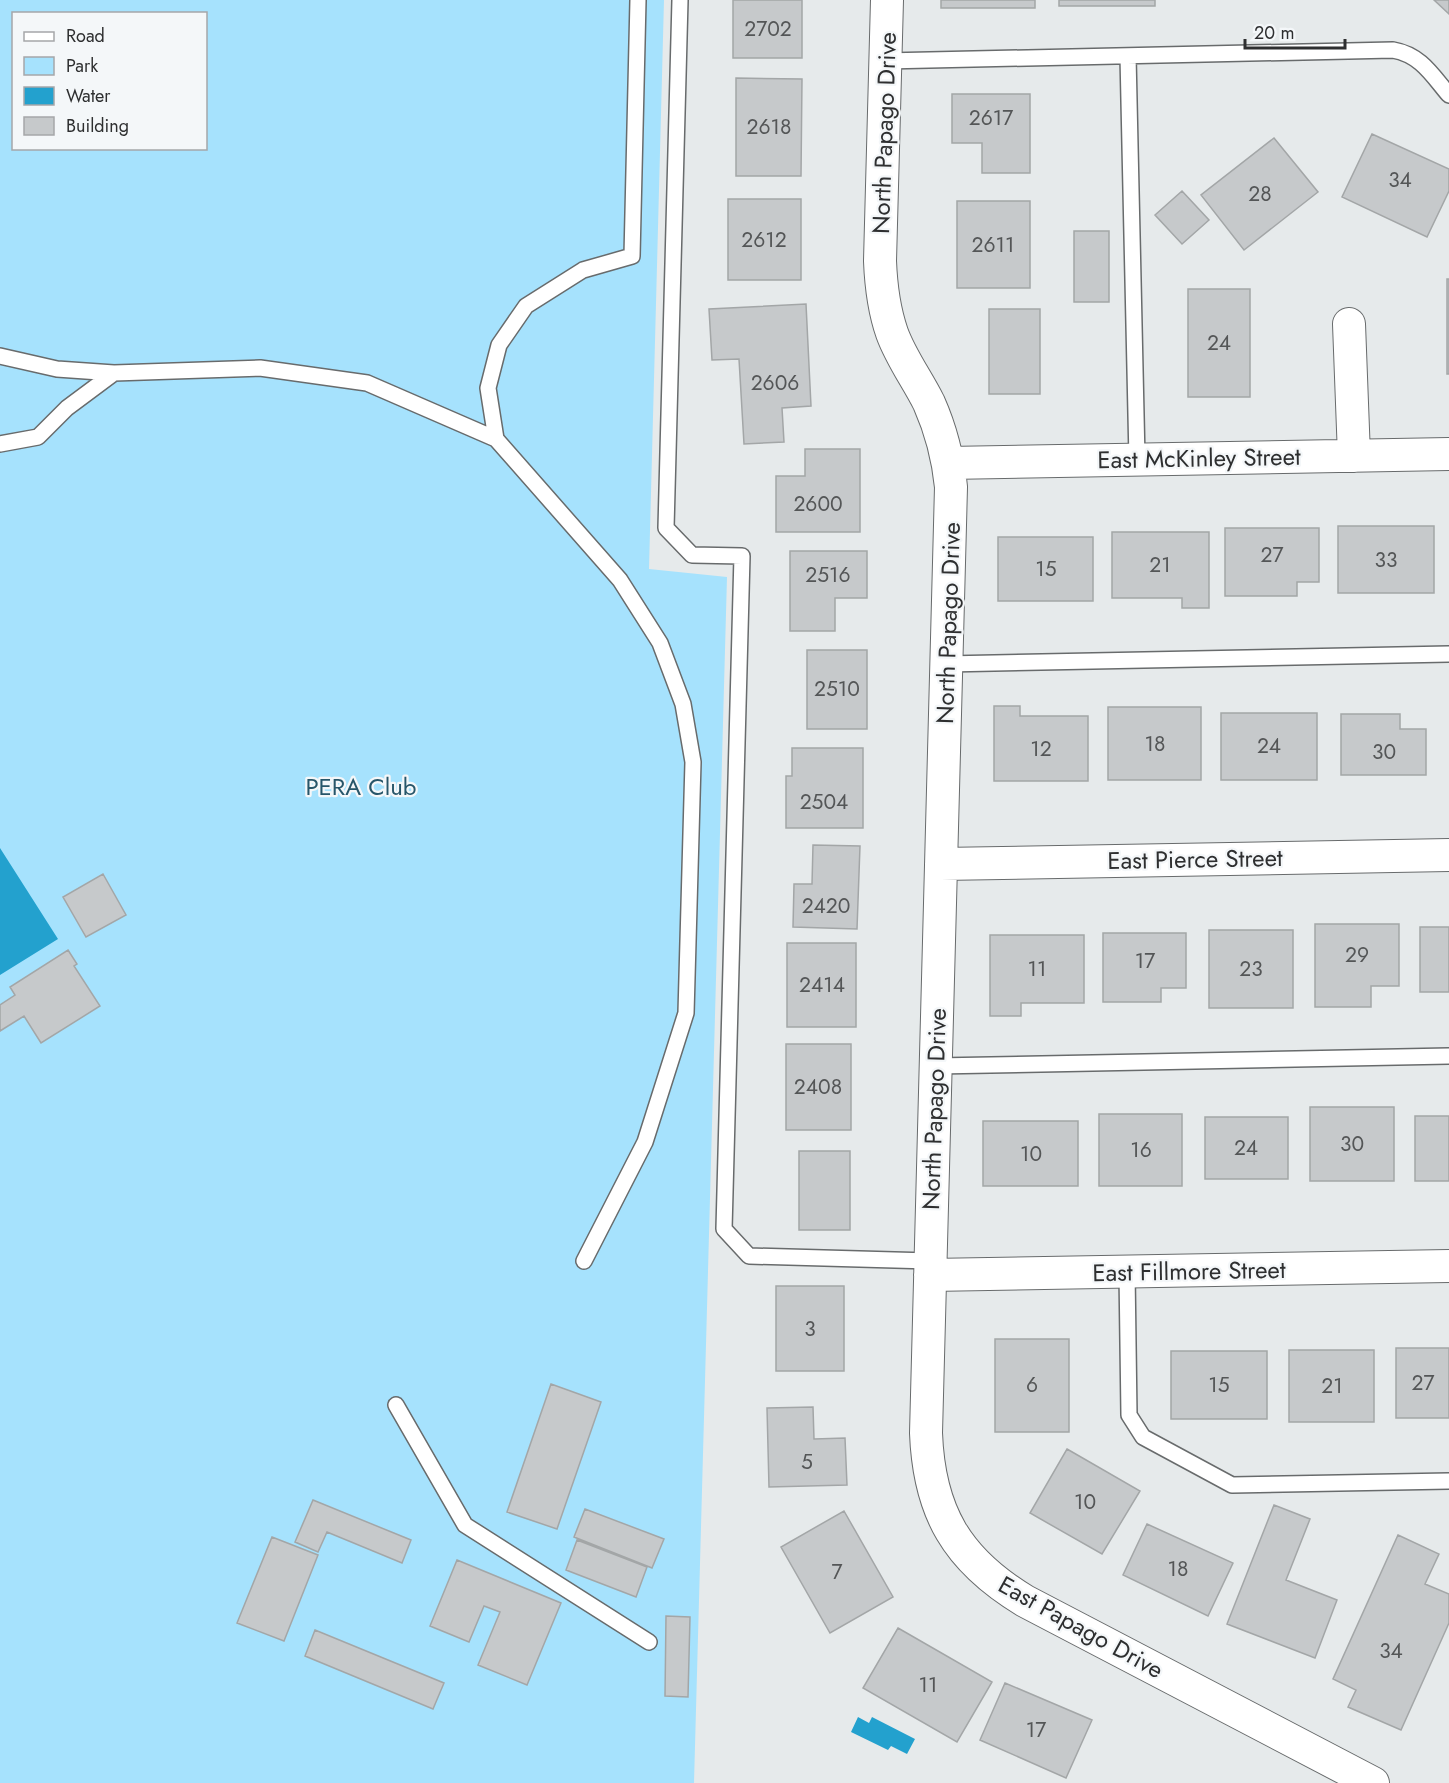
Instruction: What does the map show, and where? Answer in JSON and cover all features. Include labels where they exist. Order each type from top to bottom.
[{"type":"street","name":"North Papago Drive","points":[[887,0],[880,261],[882,293],[892,333],[901,356],[928,401],[939,428],[948,463],[951,504],[930,1268]]},
{"type":"street","points":[[1349,324],[1354,456]]},
{"type":"street","name":"East McKinley Street","points":[[948,463],[1449,454]]},
{"type":"street","name":"East Pierce Street","points":[[941,864],[1449,855]]},
{"type":"street","name":"East Fillmore Street","points":[[930,1268],[1126,1272],[1449,1266]]},
{"type":"street","name":"East Papago Drive","points":[[930,1268],[927,1463],[933,1491],[944,1519],[959,1544],[1000,1586],[1025,1601],[1373,1783]]},
{"type":"lane","points":[[496,439],[488,388],[499,345],[526,306],[583,270],[632,256],[638,0]]},
{"type":"lane","points":[[680,0],[666,528],[692,555],[742,556],[724,1229],[749,1256],[930,1268]]},
{"type":"lane","points":[[885,62],[1393,50],[1403,52],[1420,62],[1449,95]]},
{"type":"lane","points":[[1128,56],[1137,459]]},
{"type":"lane","points":[[0,356],[57,369],[114,373],[260,368],[367,383],[496,439],[620,580],[660,643],[683,704],[693,762],[686,1013],[645,1142],[584,1261]]},
{"type":"lane","points":[[0,444],[38,436],[67,408],[114,373]]},
{"type":"lane","points":[[946,664],[1449,654]]},
{"type":"lane","points":[[936,1066],[1449,1056]]},
{"type":"lane","points":[[1126,1272],[1129,1415],[1143,1437],[1232,1485],[1449,1481]]},
{"type":"lane","points":[[396,1405],[465,1525],[649,1642]]},
{"type":"green space","name":"PERA Club","points":[[0,0],[664,0],[649,569],[727,577],[694,1783],[0,1783]]},
{"type":"water","points":[[0,848],[58,939],[0,975]]},
{"type":"water","points":[[858,1717],[869,1723],[872,1717],[915,1739],[907,1754],[891,1746],[888,1750],[851,1732]]},
{"type":"building","points":[[733,0],[802,0],[802,58],[733,58]]},
{"type":"building","points":[[941,0],[1035,0],[1035,8],[941,8]]},
{"type":"building","points":[[1059,0],[1155,0],[1155,6],[1059,6]]},
{"type":"building","points":[[1434,0],[1449,0],[1449,14]]},
{"type":"building","points":[[736,78],[802,79],[801,176],[736,176]]},
{"type":"building","points":[[952,94],[1030,94],[1030,173],[982,173],[982,143],[952,143]]},
{"type":"building","points":[[1372,134],[1449,169],[1449,191],[1427,237],[1342,197]]},
{"type":"building","points":[[1274,138],[1318,192],[1244,250],[1201,195]]},
{"type":"building","points":[[1182,191],[1209,220],[1182,244],[1155,215]]},
{"type":"building","points":[[728,199],[801,199],[801,280],[728,280]]},
{"type":"building","points":[[957,201],[1030,201],[1030,288],[957,288]]},
{"type":"building","points":[[1074,231],[1109,231],[1109,302],[1074,302]]},
{"type":"building","points":[[1447,279],[1449,279],[1449,374],[1447,374]]},
{"type":"building","points":[[1188,289],[1250,289],[1250,397],[1188,397]]},
{"type":"building","points":[[806,304],[811,406],[782,408],[784,442],[744,444],[739,359],[712,360],[709,309]]},
{"type":"building","points":[[989,309],[1040,309],[1040,394],[989,394]]},
{"type":"building","points":[[805,449],[860,449],[860,532],[776,532],[776,476],[805,476]]},
{"type":"building","points":[[1338,526],[1434,526],[1434,593],[1338,593]]},
{"type":"building","points":[[1225,528],[1319,528],[1319,582],[1297,582],[1297,596],[1225,596]]},
{"type":"building","points":[[1112,532],[1209,532],[1209,608],[1182,608],[1182,598],[1112,598]]},
{"type":"building","points":[[998,537],[1093,537],[1093,601],[998,601]]},
{"type":"building","points":[[790,551],[867,551],[867,598],[835,598],[835,631],[790,631]]},
{"type":"building","points":[[807,650],[867,650],[867,729],[807,729]]},
{"type":"building","points":[[994,706],[1020,706],[1020,716],[1088,716],[1088,781],[994,781]]},
{"type":"building","points":[[1108,707],[1201,707],[1201,780],[1108,780]]},
{"type":"building","points":[[1221,713],[1317,713],[1317,780],[1221,780]]},
{"type":"building","points":[[1341,714],[1400,714],[1400,729],[1426,729],[1426,775],[1341,775]]},
{"type":"building","points":[[792,748],[863,748],[863,828],[786,828],[786,776],[792,776]]},
{"type":"building","points":[[813,845],[860,846],[857,929],[793,927],[794,884],[812,884]]},
{"type":"building","points":[[103,874],[126,915],[86,937],[63,897]]},
{"type":"building","points":[[1315,924],[1399,924],[1399,986],[1371,986],[1371,1007],[1315,1007]]},
{"type":"building","points":[[1420,927],[1449,927],[1449,992],[1420,992]]},
{"type":"building","points":[[1209,930],[1293,930],[1293,1008],[1209,1008]]},
{"type":"building","points":[[1103,933],[1186,933],[1186,988],[1161,988],[1161,1002],[1103,1002]]},
{"type":"building","points":[[990,935],[1084,935],[1084,1003],[1021,1003],[1021,1016],[990,1016]]},
{"type":"building","points":[[787,943],[856,943],[856,1027],[787,1027]]},
{"type":"building","points":[[68,950],[77,964],[74,966],[100,1006],[41,1043],[24,1016],[0,1031],[0,1005],[15,995],[10,987]]},
{"type":"building","points":[[786,1044],[851,1044],[851,1130],[786,1130]]},
{"type":"building","points":[[1310,1107],[1394,1107],[1394,1181],[1310,1181]]},
{"type":"building","points":[[1099,1114],[1182,1114],[1182,1186],[1099,1186]]},
{"type":"building","points":[[1415,1116],[1449,1116],[1449,1181],[1415,1181]]},
{"type":"building","points":[[1205,1117],[1288,1117],[1288,1179],[1205,1179]]},
{"type":"building","points":[[983,1121],[1078,1121],[1078,1186],[983,1186]]},
{"type":"building","points":[[799,1151],[850,1151],[850,1230],[799,1230]]},
{"type":"building","points":[[776,1286],[844,1286],[844,1371],[776,1371]]},
{"type":"building","points":[[995,1339],[1069,1339],[1069,1432],[995,1432]]},
{"type":"building","points":[[1396,1348],[1449,1348],[1449,1418],[1396,1418]]},
{"type":"building","points":[[1289,1350],[1374,1350],[1374,1422],[1289,1422]]},
{"type":"building","points":[[1171,1351],[1267,1351],[1267,1419],[1171,1419]]},
{"type":"building","points":[[551,1384],[601,1402],[557,1529],[507,1512]]},
{"type":"building","points":[[813,1407],[814,1439],[845,1438],[847,1485],[769,1487],[767,1408]]},
{"type":"building","points":[[1067,1449],[1140,1491],[1102,1554],[1030,1513]]},
{"type":"building","points":[[313,1500],[411,1540],[402,1563],[327,1532],[318,1552],[295,1542]]},
{"type":"building","points":[[1274,1505],[1310,1519],[1286,1580],[1337,1600],[1315,1658],[1227,1624]]},
{"type":"building","points":[[585,1509],[664,1539],[652,1568],[574,1537]]},
{"type":"building","points":[[844,1511],[893,1597],[830,1633],[781,1547]]},
{"type":"building","points":[[1147,1524],[1233,1563],[1208,1616],[1123,1575]]},
{"type":"building","points":[[1398,1535],[1439,1554],[1425,1584],[1449,1594],[1449,1623],[1401,1730],[1348,1707],[1356,1690],[1333,1679]]},
{"type":"building","points":[[272,1537],[318,1555],[284,1641],[237,1623]]},
{"type":"building","points":[[577,1540],[647,1567],[636,1597],[566,1570]]},
{"type":"building","points":[[457,1560],[561,1603],[527,1685],[478,1665],[500,1612],[484,1606],[469,1642],[430,1626]]},
{"type":"building","points":[[666,1616],[690,1617],[688,1697],[665,1696]]},
{"type":"building","points":[[898,1628],[992,1682],[957,1742],[863,1688]]},
{"type":"building","points":[[315,1630],[444,1683],[433,1709],[305,1656]]},
{"type":"building","points":[[1005,1683],[1092,1720],[1066,1778],[980,1740]]}]
